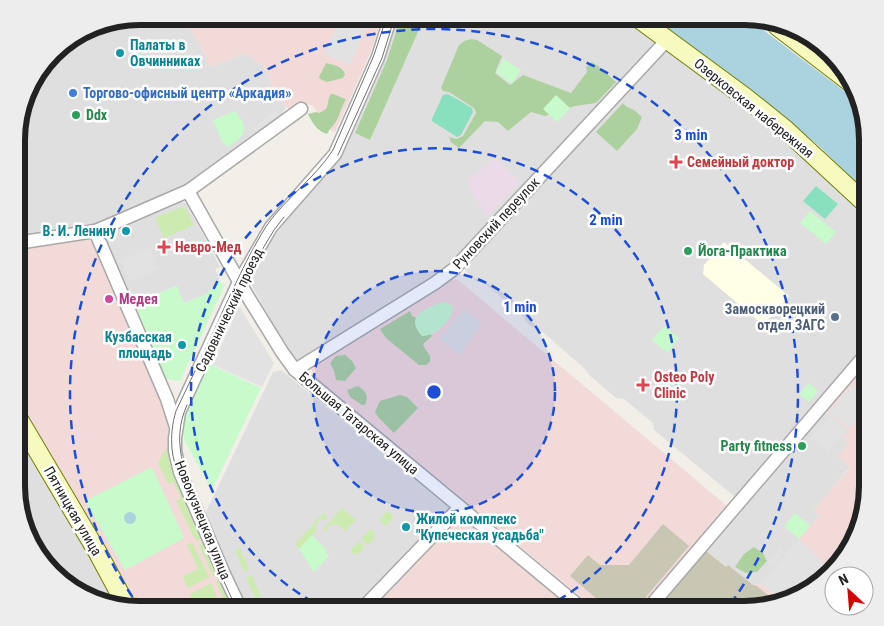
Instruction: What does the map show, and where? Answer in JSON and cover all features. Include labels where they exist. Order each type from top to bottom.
[{"type":"street","name":"Садовнический проезд","points":[[176,427],[179,412],[239,282],[270,228],[335,154],[378,57],[388,25]]},
{"type":"street","name":"Озерковская набережная","points":[[647,25],[746,97],[785,129],[859,197]]},
{"type":"street","points":[[787,34],[836,71]]},
{"type":"street","name":"Руновский переулок","points":[[295,370],[454,269],[667,40]]},
{"type":"street","points":[[25,242],[95,231],[188,191],[302,109]]},
{"type":"street","name":"Большая Татарская улица","points":[[188,191],[239,282],[295,370],[573,601]]},
{"type":"street","points":[[95,231],[164,392],[176,427]]},
{"type":"street","points":[[655,601],[859,363]]},
{"type":"street","name":"Новокузнецкая улица","points":[[176,427],[175,451],[180,472],[237,601]]},
{"type":"street","name":"Пятницкая улица","points":[[25,430],[98,553],[123,600]]},
{"type":"street","points":[[370,601],[460,507]]},
{"type":"shaded area","points":[[188,25],[210,67],[245,53],[263,66],[281,102],[286,107],[280,116],[276,111],[254,128],[259,135],[196,181],[100,226],[25,239],[25,140],[29,110],[44,76],[64,54],[83,40],[118,27]]},
{"type":"shaded area","points":[[188,25],[380,25],[370,54],[335,132],[331,130],[312,105],[305,104],[294,110],[286,107],[281,102],[263,66],[245,53],[210,67]]},
{"type":"shaded area","points":[[337,25],[367,25],[350,65],[324,54]]},
{"type":"shaded area","points":[[396,25],[637,25],[658,41],[455,260],[434,277],[296,360],[291,356],[252,286],[251,280],[269,243],[341,155],[385,59]]},
{"type":"shaded area","points":[[665,46],[782,133],[859,207],[859,354],[735,497],[654,430],[653,423],[624,399],[616,398],[537,327],[532,327],[520,314],[517,315],[513,311],[512,306],[483,282],[477,282],[466,272],[466,265]]},
{"type":"shaded area","points":[[276,111],[280,116],[258,132],[254,128]]},
{"type":"shaded area","points":[[496,158],[520,182],[487,217],[466,181]]},
{"type":"shaded area","points":[[182,202],[186,203],[220,267],[215,269],[220,278],[207,294],[183,303],[176,286],[133,304],[107,238],[113,232]]},
{"type":"shaded area","points":[[85,239],[92,240],[167,410],[170,452],[230,601],[129,600],[25,422],[25,250]]},
{"type":"shaded area","points":[[724,242],[789,296],[763,325],[703,274],[704,265]]},
{"type":"shaded area","points":[[150,248],[159,269],[129,281],[121,260]]},
{"type":"shaded area","points":[[451,279],[458,280],[727,506],[647,601],[586,601],[316,379],[312,373],[312,366]]},
{"type":"shaded area","points":[[239,306],[274,363],[262,387],[213,365]]},
{"type":"shaded area","points":[[464,309],[481,323],[460,355],[440,339]]},
{"type":"shaded area","points":[[281,370],[449,508],[362,601],[243,601],[205,514],[273,372]]},
{"type":"shaded area","points":[[859,370],[859,493],[857,508],[853,523],[840,550],[820,572],[808,582],[795,589],[766,599],[744,601],[661,601],[705,549],[726,567],[728,565],[753,585],[761,584],[819,515],[813,510],[850,468],[837,456],[849,443],[843,438],[849,431],[825,410]]},
{"type":"shaded area","points":[[852,385],[859,392],[859,416],[849,428],[829,412]]},
{"type":"shaded area","points":[[825,410],[849,431],[850,467],[814,510],[820,515],[761,584],[753,585],[729,566],[726,568],[705,549]]},
{"type":"shaded area","points":[[830,417],[846,431],[828,452],[811,437]]},
{"type":"shaded area","points":[[25,445],[116,599],[103,595],[76,582],[44,550],[31,523],[27,508],[25,493]]},
{"type":"shaded area","points":[[456,520],[464,520],[562,601],[379,601]]},
{"type":"shaded area","points":[[663,524],[689,546],[643,601],[599,601],[570,576],[588,555],[600,565],[629,565]]},
{"type":"shaded area","points":[[799,539],[826,566],[808,582],[776,596],[761,584]]},
{"type":"shaded area","points":[[780,548],[785,552],[772,567],[767,563]]},
{"type":"shaded area","points":[[706,551],[771,598],[744,601],[664,601]]},
{"type":"green space","points":[[398,25],[421,25],[370,140],[355,133],[387,60]]},
{"type":"green space","points":[[471,39],[477,40],[502,56],[495,73],[510,85],[523,75],[571,93],[587,72],[586,67],[592,62],[616,82],[596,103],[575,106],[545,116],[531,112],[508,131],[498,122],[485,121],[459,148],[451,142],[449,137],[456,139],[463,136],[476,113],[474,108],[449,92],[443,91],[441,88],[459,45]]},
{"type":"green space","points":[[504,59],[521,70],[512,84],[496,72]]},
{"type":"green space","points":[[326,63],[342,69],[345,74],[343,78],[327,82],[320,79],[319,77]]},
{"type":"green space","points":[[331,94],[346,99],[337,120],[327,134],[318,129],[308,114],[319,113],[326,109]]},
{"type":"green space","points":[[448,94],[472,108],[473,112],[461,135],[457,137],[432,121],[443,95]]},
{"type":"green space","points":[[556,95],[570,108],[557,122],[543,109]]},
{"type":"green space","points":[[623,103],[642,117],[637,129],[617,151],[596,132]]},
{"type":"green space","points":[[235,111],[243,122],[244,133],[227,147],[221,140],[213,120]]},
{"type":"green space","points":[[816,186],[838,204],[825,219],[803,201]]},
{"type":"green space","points":[[182,207],[185,208],[194,225],[164,238],[155,218]]},
{"type":"green space","points":[[810,211],[836,232],[826,244],[800,223]]},
{"type":"green space","points":[[218,280],[225,285],[180,381],[165,379],[133,304],[177,286],[184,303],[207,294]]},
{"type":"green space","points":[[442,302],[449,304],[452,308],[452,313],[448,320],[436,331],[422,336],[415,323],[416,318],[429,307]]},
{"type":"green space","points":[[410,311],[412,316],[422,321],[426,331],[432,336],[423,344],[430,356],[430,362],[426,365],[419,365],[386,338],[380,329]]},
{"type":"green space","points":[[664,326],[679,338],[667,353],[652,340]]},
{"type":"green space","points":[[345,355],[356,368],[345,381],[336,380],[330,363],[336,356]]},
{"type":"green space","points":[[209,364],[261,388],[212,490],[184,440],[183,428],[186,415]]},
{"type":"green space","points":[[809,383],[818,391],[809,402],[799,394]]},
{"type":"green space","points":[[358,386],[366,394],[365,405],[350,397],[347,390]]},
{"type":"green space","points":[[400,395],[407,397],[418,408],[394,433],[375,412],[380,401]]},
{"type":"green space","points":[[167,447],[170,447],[202,538],[197,541],[176,501],[181,498],[173,482],[168,484],[158,463]]},
{"type":"green space","points":[[152,467],[184,538],[125,570],[85,501]]},
{"type":"green space","points":[[342,508],[356,520],[345,531],[336,524],[322,531]]},
{"type":"green space","points":[[387,511],[394,517],[386,526],[379,520]]},
{"type":"green space","points":[[323,513],[328,517],[325,521],[322,518],[314,527],[317,530],[299,549],[295,544]]},
{"type":"green space","points":[[795,513],[810,526],[799,539],[784,526]]},
{"type":"green space","points":[[370,529],[375,534],[373,536],[375,538],[368,545],[361,539]]},
{"type":"green space","points":[[312,535],[327,550],[325,552],[329,556],[314,572],[299,549]]},
{"type":"green space","points":[[359,541],[365,547],[359,554],[355,555],[350,551]]},
{"type":"green space","points":[[192,542],[209,577],[188,588],[183,576],[198,569],[187,545]]},
{"type":"green space","points":[[204,542],[218,575],[213,577],[199,545]]},
{"type":"green space","points":[[754,547],[763,553],[767,561],[757,572],[746,573],[735,567],[744,554]]},
{"type":"green space","points":[[240,548],[249,570],[244,572],[235,550]]},
{"type":"green space","points":[[252,575],[261,597],[256,600],[246,578]]},
{"type":"green space","points":[[220,579],[230,601],[224,601],[216,581]]},
{"type":"green space","points":[[211,583],[219,601],[193,601],[190,594]]},
{"type":"water","points":[[660,25],[758,26],[844,91],[850,96],[857,118],[859,133],[859,185],[817,144],[739,82]]},
{"type":"water","points":[[132,512],[135,513],[135,523],[128,524],[125,523],[124,516],[125,513]]},
{"type":"tram line","points":[[233,601],[177,471],[172,444],[172,430],[176,411],[261,234],[275,215],[318,170],[333,150],[374,55],[384,25]]},
{"type":"tram line","points":[[338,155],[382,58],[392,25]]},
{"type":"tram line","points":[[262,250],[284,217]]},
{"type":"tram line","points":[[183,464],[180,434],[187,405]]},
{"type":"place","name":"Палаты в Овчинниках","points":[[120,53]]},
{"type":"place","name":"Торгово-офисный центр «Аркадия»","points":[[73,93]]},
{"type":"place","name":"Ddx","points":[[76,115]]},
{"type":"place","name":"Семейный доктор","points":[[676,162]]},
{"type":"place","name":"В. И. Ленину","points":[[126,231]]},
{"type":"place","name":"Невро-Мед","points":[[164,247]]},
{"type":"place","name":"Йога-Практика","points":[[688,251]]},
{"type":"place","name":"Медея","points":[[109,299]]},
{"type":"place","name":"Замоскворецкий отдел ЗАГС","points":[[835,317]]},
{"type":"place","name":"Кузбасская площадь","points":[[182,345]]},
{"type":"place","name":"Osteo Poly Clinic","points":[[643,385]]},
{"type":"place","name":"Party fitness","points":[[802,446]]},
{"type":"place","name":"Жилой комплекс \"Купеческая усадьба\"","points":[[406,527]]}]
